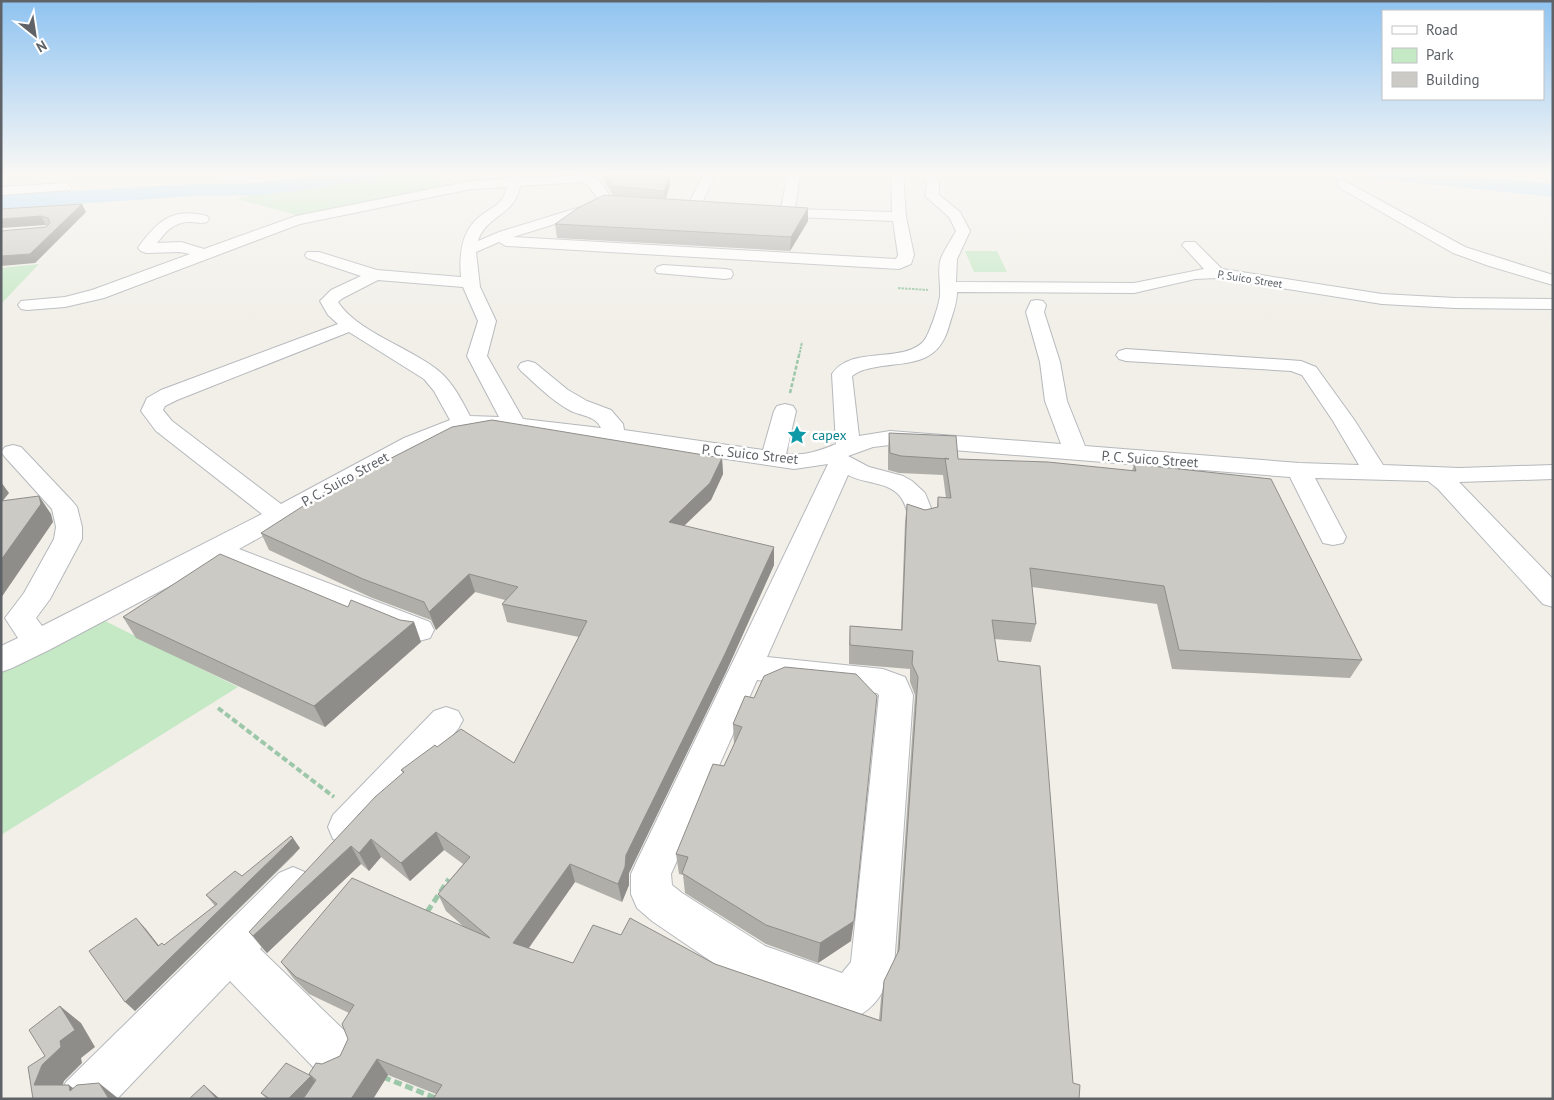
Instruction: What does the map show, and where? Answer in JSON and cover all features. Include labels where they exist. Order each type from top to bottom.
[{"type":"street","points":[[164,224],[146,248],[181,247],[206,254]]},
{"type":"street","points":[[27,305],[65,302],[98,294],[285,224]]},
{"type":"street","points":[[480,224],[472,236],[475,255],[470,283],[487,322],[477,356],[516,425]]},
{"type":"street","points":[[475,255],[491,240],[540,224]]},
{"type":"street","points":[[491,240],[899,264],[905,261],[906,254],[900,224]]},
{"type":"street","points":[[748,666],[884,681],[893,686],[896,695],[872,967],[862,985],[848,998],[754,963],[667,907],[652,894],[651,874],[748,666],[840,455],[842,374],[852,366],[921,352],[932,345],[944,315],[948,288],[949,259],[964,231],[960,224]]},
{"type":"street","points":[[1412,224],[1447,245],[1495,263],[1553,280]]},
{"type":"street","points":[[168,248],[195,238]]},
{"type":"street","points":[[1190,244],[1217,273]]},
{"type":"street","points":[[906,254],[949,259]]},
{"type":"street","points":[[313,255],[375,275],[470,283]]},
{"type":"street","points":[[1495,263],[1543,262]]},
{"type":"street","points":[[651,269],[726,274]]},
{"type":"street","name":"P. Suico Street","points":[[948,288],[1134,288],[1195,274],[1217,273],[1382,299],[1455,303],[1553,304]]},
{"type":"street","points":[[375,275],[337,294],[329,301],[331,307],[352,324],[433,376],[463,423]]},
{"type":"street","points":[[1037,305],[1035,312],[1050,362],[1056,401],[1076,454]]},
{"type":"street","points":[[280,515],[164,426],[152,410],[155,403],[169,395],[352,324]]},
{"type":"street","points":[[1126,355],[1294,365],[1309,371],[1344,420],[1376,473]]},
{"type":"street","points":[[528,367],[560,395],[579,406],[604,415],[612,424],[614,436]]},
{"type":"street","points":[[773,460],[786,411]]},
{"type":"street","name":"P. C. Suico Street","points":[[1,660],[20,628],[216,550],[412,443],[463,423],[478,422],[516,425],[614,436],[794,462],[840,455],[869,440],[890,438],[1298,470],[1548,477]]},
{"type":"street","points":[[13,452],[64,508],[69,527],[68,539],[20,628]]},
{"type":"street","points":[[840,455],[860,472],[894,481],[903,486],[912,493],[922,518]]},
{"type":"street","points":[[1298,470],[1333,538]]},
{"type":"street","points":[[1435,475],[1447,484],[1553,597]]},
{"type":"street","points":[[216,550],[419,630]]},
{"type":"street","points":[[83,1099],[308,870],[446,720]]},
{"type":"street","points":[[230,950],[334,1054]]},
{"type":"path","points":[[898,288],[948,288]]},
{"type":"path","points":[[786,411],[802,342]]},
{"type":"path","points":[[218,708],[358,815]]},
{"type":"path","points":[[422,920],[449,879]]},
{"type":"path","points":[[378,1076],[438,1099]]},
{"type":"green space","points":[[965,251],[997,251],[1007,272],[974,272]]},
{"type":"green space","points":[[39,264],[1,304],[1,268]]},
{"type":"green space","points":[[103,620],[238,687],[1,835],[1,671]]},
{"type":"building","points":[[49,224],[61,224],[30,254],[1,256],[1,231],[46,227]]},
{"type":"building","points":[[561,224],[798,224],[791,237]]},
{"type":"building","points":[[492,420],[722,458],[710,483],[669,522],[774,547],[725,654],[626,855],[625,867],[618,884],[570,864],[513,943],[573,963],[593,925],[621,935],[630,918],[715,964],[881,1021],[884,981],[899,950],[918,677],[912,664],[913,651],[850,645],[850,626],[902,630],[907,504],[925,510],[938,507],[938,497],[951,498],[945,459],[901,456],[890,453],[889,433],[956,436],[958,459],[1048,462],[1136,471],[1134,464],[1271,479],[1362,660],[1179,650],[1164,586],[1030,568],[1036,624],[992,620],[998,661],[1040,666],[1073,1083],[1080,1085],[1079,1099],[433,1099],[442,1085],[377,1059],[351,1099],[303,1099],[316,1080],[309,1074],[316,1063],[322,1064],[340,1056],[348,1039],[342,1024],[354,1005],[296,977],[281,962],[352,878],[490,938],[438,894],[470,857],[436,832],[401,863],[371,839],[359,853],[351,846],[253,936],[249,932],[375,797],[404,772],[401,770],[435,745],[437,747],[461,729],[514,763],[587,621],[502,604],[518,587],[469,574],[429,612],[424,602],[363,579],[261,533],[325,492],[452,427]]},
{"type":"building","points":[[39,496],[41,504],[1,560],[1,501]]},
{"type":"building","points":[[220,554],[348,607],[351,600],[400,620],[414,622],[314,706],[123,617]]},
{"type":"building","points":[[785,667],[856,674],[877,696],[854,921],[820,943],[766,925],[682,873],[688,857],[676,854],[713,764],[724,766],[742,727],[733,724],[745,696],[754,698],[764,676]]},
{"type":"building","points":[[291,836],[293,838],[286,845],[125,1002],[89,951],[136,918],[158,946],[162,943],[164,945],[217,904],[206,895],[235,871],[242,876]]},
{"type":"building","points":[[60,1006],[75,1030],[60,1041],[61,1047],[42,1065],[34,1085],[69,1085],[70,1091],[77,1085],[99,1083],[109,1099],[33,1099],[28,1067],[45,1056],[29,1030]]},
{"type":"building","points":[[286,1063],[311,1076],[288,1099],[270,1099],[261,1093]]},
{"type":"building","points":[[204,1085],[217,1099],[189,1099]]},
{"type":"place","name":"capex","points":[[797,435]]}]
